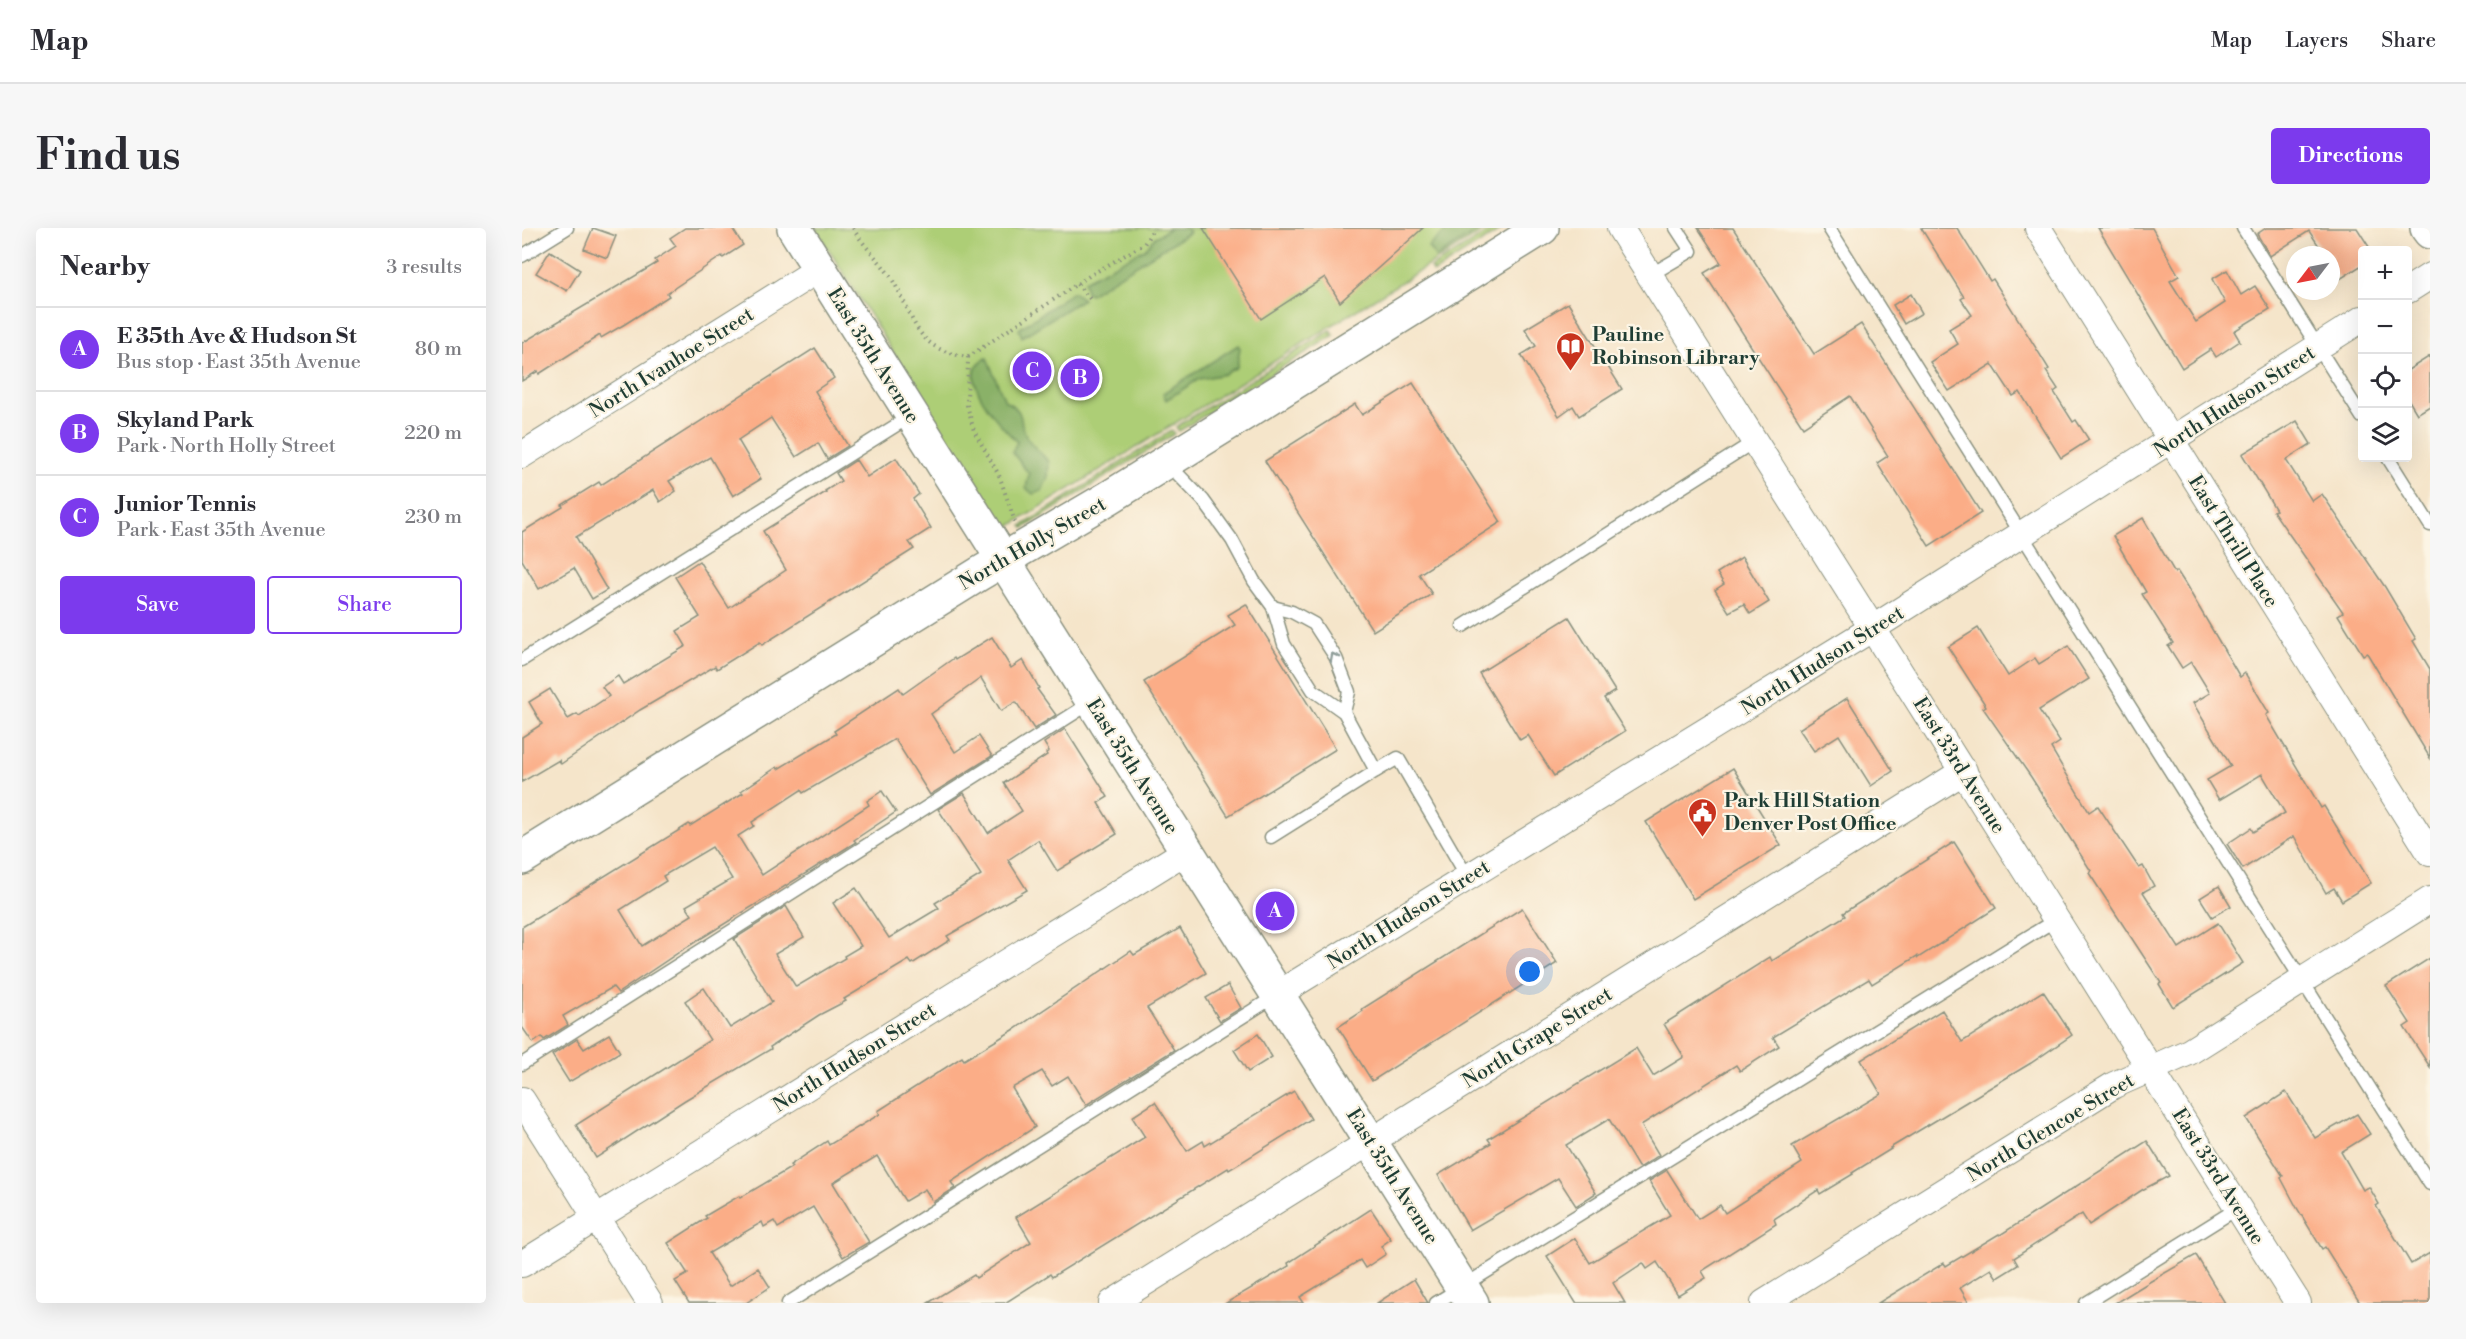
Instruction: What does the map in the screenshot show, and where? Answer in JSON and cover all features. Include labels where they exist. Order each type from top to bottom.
[{"type":"street","name":"East 35th Avenue","points":[[794,228],[1371,1141],[1457,1298]]},
{"type":"street","name":"North Holly Street","points":[[522,858],[1542,228]]},
{"type":"street","name":"East 33rd Avenue","points":[[1620,228],[2298,1303]]},
{"type":"street","name":"East Thrill Place","points":[[2038,228],[2430,853]]},
{"type":"street","points":[[2427,228],[2430,232]]},
{"type":"street","name":"North Ivanhoe Street","points":[[522,455],[819,269]]},
{"type":"street","points":[[2412,287],[2430,276]]},
{"type":"street","name":"North Hudson Street","points":[[1278,994],[2021,536],[2358,322]]},
{"type":"street","name":"North Grape Street","points":[[1112,1303],[1964,771]]},
{"type":"street","name":"North Hudson Street","points":[[522,1264],[1186,851]]},
{"type":"street","name":"North Glencoe Street","points":[[1764,1303],[2114,1084],[2189,1052],[2430,900]]},
{"type":"street","points":[[522,1100],[650,1303]]},
{"type":"lane","points":[[522,256],[567,228]]},
{"type":"lane","points":[[1650,275],[1691,251],[1676,228]]},
{"type":"lane","points":[[1829,228],[2430,1184]]},
{"type":"lane","points":[[2243,228],[2358,411]]},
{"type":"lane","points":[[522,660],[912,415]]},
{"type":"lane","points":[[1463,626],[1755,441]]},
{"type":"lane","points":[[1166,462],[1203,500],[1232,540],[1254,581],[1273,607],[1284,644],[1314,690],[1344,712],[1376,771]]},
{"type":"lane","points":[[2391,462],[2430,525]]},
{"type":"lane","points":[[1273,607],[1292,612],[1314,624],[1336,658],[1349,692],[1344,712]]},
{"type":"lane","points":[[522,1064],[1093,702]]},
{"type":"lane","points":[[1271,837],[1398,758],[1468,878]]},
{"type":"lane","points":[[1457,1298],[2057,919]]},
{"type":"lane","points":[[788,1303],[1278,994]]},
{"type":"lane","points":[[2086,1303],[2238,1208]]},
{"type":"path","points":[[854,228],[898,289],[909,316],[921,334],[933,346],[948,354],[968,357],[1077,284],[1144,244],[1154,228]]},
{"type":"path","points":[[1077,284],[1091,300]]},
{"type":"path","points":[[968,357],[967,405],[974,430],[999,475],[1017,526]]},
{"type":"green space","points":[[815,228],[1488,228],[1007,528],[994,513]]},
{"type":"green space","points":[[1170,228],[1186,228],[1190,232],[1090,294],[1086,292],[1084,281],[1145,249],[1155,237]]},
{"type":"green space","points":[[1449,228],[1482,228],[1436,258],[1428,247]]},
{"type":"green space","points":[[1495,228],[1504,228],[1433,273],[1430,268]]},
{"type":"green space","points":[[1073,292],[1083,299],[1022,337],[1019,329]]},
{"type":"green space","points":[[1331,330],[1334,335],[1179,431],[1176,427]]},
{"type":"green space","points":[[1238,345],[1240,348],[1237,367],[1225,374],[1199,379],[1166,400],[1163,393]]},
{"type":"green space","points":[[987,358],[1005,401],[1017,409],[1026,436],[1049,462],[1048,477],[1042,491],[1033,494],[1026,488],[1029,474],[1012,452],[1017,442],[991,413],[977,388],[974,376],[977,366]]},
{"type":"green space","points":[[1172,430],[1174,434],[1024,528],[1022,526]]},
{"type":"building","points":[[593,228],[616,236],[607,258],[584,249]]},
{"type":"building","points":[[685,228],[732,228],[743,245],[723,258],[722,256],[667,293],[669,296],[625,324],[601,338],[600,335],[539,374],[538,371],[522,381],[522,343],[657,263],[655,260],[676,246],[670,238]]},
{"type":"building","points":[[1203,228],[1423,228],[1340,302],[1325,277],[1261,319]]},
{"type":"building","points":[[1698,228],[1733,228],[1814,354],[1861,324],[1981,513],[1929,546],[1877,463],[1888,456],[1850,396],[1803,427],[1704,273],[1721,263]]},
{"type":"building","points":[[1921,228],[1957,228],[1990,281],[1993,279],[2049,369],[2046,371],[2058,389],[2054,392],[2073,422],[2076,420],[2089,440],[2061,458],[2020,392],[2013,396],[1992,364],[1949,391],[1930,362],[1958,344],[1949,329],[1972,315],[1961,299],[1964,297]]},
{"type":"building","points":[[2098,228],[2152,228],[2179,276],[2170,281],[2196,322],[2225,303],[2212,279],[2227,270],[2241,295],[2255,286],[2270,309],[2234,331],[2240,341],[2216,357],[2211,349],[2182,368]]},
{"type":"building","points":[[2266,228],[2357,228],[2368,246],[2358,246],[2358,268],[2340,279],[2340,246],[2319,246],[2309,231],[2270,256],[2257,234]]},
{"type":"building","points":[[550,251],[580,270],[567,291],[536,273]]},
{"type":"building","points":[[1911,294],[1922,313],[1904,324],[1893,305]]},
{"type":"building","name":"Pauline Robinson Library","points":[[1568,303],[1622,389],[1579,416],[1573,406],[1559,416],[1521,355],[1536,346],[1525,329]]},
{"type":"building","points":[[815,348],[834,378],[815,391],[848,446],[827,459],[818,443],[796,457],[771,418],[738,440],[761,479],[733,496],[710,457],[669,481],[676,491],[660,502],[653,490],[576,537],[607,590],[592,599],[574,568],[539,589],[522,560],[522,532],[599,482],[601,485]]},
{"type":"building","points":[[2430,356],[2430,406],[2417,414],[2412,406],[2412,367]]},
{"type":"building","points":[[1413,383],[1501,522],[1419,574],[1432,594],[1373,631],[1265,461],[1355,404],[1362,415]]},
{"type":"building","points":[[2297,421],[2311,444],[2286,460],[2312,501],[2322,494],[2385,587],[2416,639],[2413,641],[2430,669],[2430,758],[2367,653],[2363,655],[2338,615],[2343,612],[2273,511],[2276,510],[2242,454]]},
{"type":"building","points":[[896,458],[919,494],[913,499],[931,528],[909,542],[914,549],[762,645],[760,642],[717,669],[715,666],[640,710],[561,764],[559,760],[522,782],[522,737],[542,724],[529,702],[550,689],[568,719],[577,714],[579,716],[609,696],[602,687],[618,676],[623,684],[686,646],[677,631],[700,617],[675,577],[699,561],[729,608],[786,570],[763,531],[841,481],[836,473],[856,460],[867,477]]},
{"type":"building","points":[[2143,518],[2175,573],[2177,571],[2186,585],[2240,677],[2245,673],[2269,713],[2266,715],[2321,808],[2324,806],[2371,883],[2342,901],[2334,888],[2326,893],[2294,836],[2243,869],[2227,844],[2251,828],[2253,832],[2285,813],[2262,774],[2219,800],[2207,780],[2231,766],[2193,703],[2210,693],[2191,662],[2182,668],[2168,646],[2173,643],[2142,594],[2146,592],[2113,536]]},
{"type":"building","points":[[1742,557],[1769,602],[1750,614],[1744,604],[1729,612],[1715,590],[1724,584],[1717,573]]},
{"type":"building","points":[[1246,604],[1336,749],[1228,816],[1144,682],[1235,625],[1228,615]]},
{"type":"building","points":[[1569,617],[1615,691],[1604,698],[1625,731],[1554,776],[1528,735],[1520,740],[1479,673]]},
{"type":"building","points":[[1978,628],[2008,676],[2035,658],[2039,664],[2068,646],[2089,679],[2039,710],[2060,742],[2051,748],[2089,812],[2098,806],[2139,868],[2143,866],[2154,886],[2143,892],[2179,948],[2218,923],[2243,963],[2173,1007],[2159,984],[2161,983],[2089,873],[2091,871],[2031,777],[1983,708],[1986,706],[1948,647]]},
{"type":"building","points":[[992,637],[1011,668],[1023,660],[1039,688],[1037,689],[1056,715],[1034,729],[1016,702],[1001,711],[981,678],[931,714],[955,752],[979,736],[992,756],[930,795],[895,739],[803,793],[801,790],[752,822],[754,826],[738,836],[762,875],[869,805],[867,801],[882,791],[896,812],[854,840],[856,842],[618,993],[613,987],[563,1016],[568,1025],[544,1040],[542,1037],[533,1043],[522,1027],[522,927],[743,793],[741,791],[777,767],[778,769],[836,734],[834,731],[899,688],[903,694],[954,658],[955,660]],"holes":[[[712,847],[732,879],[686,906],[692,915],[642,946],[620,910],[666,881],[663,876]]]},
{"type":"building","points":[[1847,698],[1893,771],[1871,786],[1839,735],[1814,751],[1799,729]]},
{"type":"building","points":[[1065,729],[1108,797],[1098,803],[1117,834],[1057,871],[1038,840],[1008,860],[1027,890],[947,936],[950,940],[912,964],[909,960],[844,999],[846,1001],[819,1015],[770,1047],[771,1049],[685,1100],[596,1158],[576,1125],[710,1040],[685,1001],[704,988],[730,1028],[772,1002],[734,939],[786,906],[804,937],[775,954],[796,987],[861,946],[833,903],[856,888],[889,938],[939,908],[935,903],[981,875],[938,809],[964,793],[988,833],[1022,811],[1004,783],[1047,755],[1049,751],[1044,743]]},
{"type":"building","points":[[1733,768],[1781,845],[1693,899],[1646,822]]},
{"type":"building","points":[[1954,842],[1996,908],[1918,958],[1917,956],[1872,984],[1869,979],[1773,1037],[1779,1046],[1740,1071],[1736,1065],[1641,1125],[1659,1155],[1641,1167],[1638,1167],[1609,1119],[1566,1145],[1596,1193],[1576,1206],[1558,1178],[1470,1230],[1438,1175],[1491,1143],[1488,1139],[1636,1048],[1653,1076],[1684,1057],[1664,1024],[1770,957],[1772,961],[1845,916],[1843,913]]},
{"type":"building","points":[[2219,886],[2231,906],[2212,917],[2200,898]]},
{"type":"building","points":[[1522,908],[1557,963],[1372,1081],[1338,1027],[1363,1011],[1362,1009]]},
{"type":"building","points":[[1180,928],[1206,973],[1147,1008],[1174,1050],[1086,1105],[1068,1076],[1052,1086],[1042,1071],[1012,1088],[1035,1127],[951,1182],[955,1188],[933,1202],[925,1189],[905,1201],[877,1156],[833,1183],[869,1242],[843,1257],[813,1207],[778,1228],[774,1221],[764,1227],[762,1222],[709,1253],[730,1286],[758,1268],[770,1287],[746,1303],[689,1303],[675,1281],[688,1274],[668,1243],[707,1218],[705,1216],[792,1167],[790,1165],[827,1141],[829,1145],[880,1114],[878,1111],[962,1057],[964,1060],[1015,1029],[1131,951],[1134,955]]},
{"type":"building","points":[[2430,958],[2430,1067],[2404,1027],[2410,1023],[2386,986]]},
{"type":"building","points":[[1228,985],[1241,1008],[1220,1021],[1206,998]]},
{"type":"building","points":[[2043,991],[2072,1035],[2031,1063],[1890,1148],[1853,1174],[1820,1194],[1818,1190],[1774,1219],[1776,1224],[1702,1271],[1706,1278],[1678,1295],[1657,1262],[1647,1269],[1643,1263],[1613,1283],[1625,1303],[1576,1303],[1547,1256],[1575,1238],[1590,1263],[1670,1215],[1649,1181],[1667,1170],[1698,1219],[1720,1205],[1725,1213],[1802,1163],[1792,1146],[1881,1094],[1861,1060],[1942,1010],[1962,1042]]},
{"type":"building","points":[[609,1034],[620,1052],[569,1082],[552,1055],[577,1039],[584,1049]]},
{"type":"building","points":[[1258,1034],[1272,1057],[1248,1072],[1234,1050]]},
{"type":"building","points":[[1294,1091],[1311,1119],[1052,1277],[1050,1274],[1005,1303],[928,1303],[974,1275],[976,1278],[1031,1242],[1016,1217],[1145,1137],[1132,1117],[1155,1102],[1187,1151],[1203,1141],[1205,1146]]},
{"type":"building","points":[[2286,1092],[2315,1138],[2357,1114],[2370,1134],[2341,1152],[2363,1190],[2369,1187],[2379,1204],[2376,1206],[2411,1264],[2430,1253],[2430,1303],[2360,1303],[2325,1247],[2322,1249],[2297,1208],[2281,1178],[2283,1176],[2246,1118]]},
{"type":"building","points":[[2147,1141],[2169,1176],[2142,1190],[2089,1225],[2082,1214],[2014,1258],[2018,1265],[1997,1278],[1991,1269],[1960,1288],[1969,1303],[1878,1303],[1944,1263],[1946,1266],[2000,1235]]},
{"type":"building","points":[[1371,1209],[1391,1239],[1381,1246],[1386,1254],[1365,1268],[1360,1260],[1300,1297],[1304,1303],[1226,1303],[1289,1266],[1288,1263]]},
{"type":"building","points":[[2196,1255],[2225,1303],[2115,1303],[2151,1281]]},
{"type":"building","points":[[1414,1279],[1428,1303],[1377,1303]]},
{"type":"place","name":"Junior Tennis","points":[[1032,371]]},
{"type":"place","name":"Pauline Robinson Library","points":[[1571,372]]},
{"type":"place","name":"Skyland Park","points":[[1080,378]]},
{"type":"place","name":"Park Hill Station Denver Post Office","points":[[1703,838]]},
{"type":"place","name":"E 35th Ave & Hudson St","points":[[1275,911]]}]
